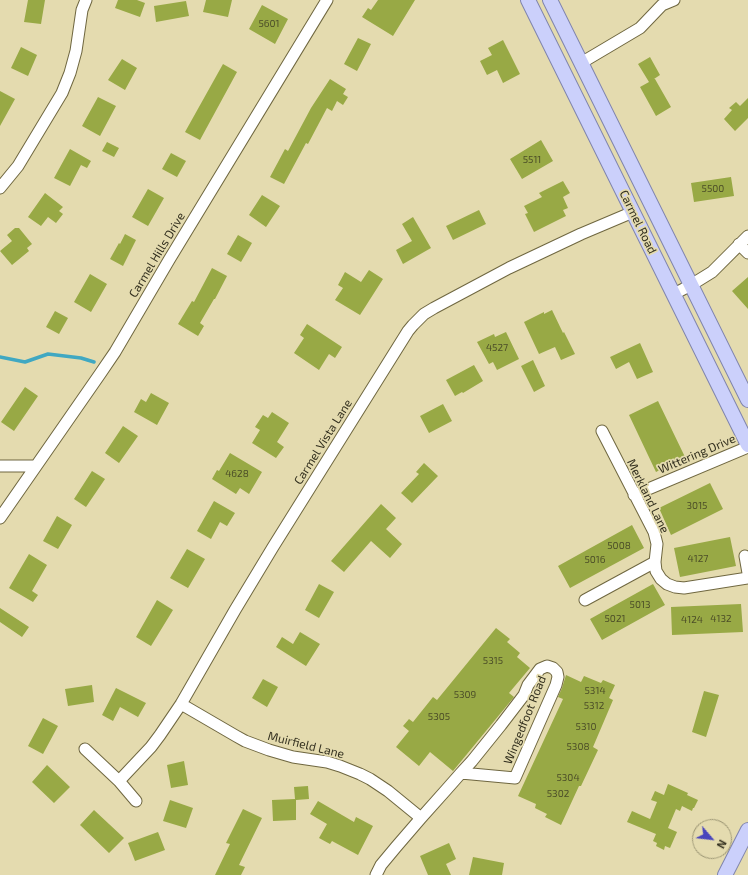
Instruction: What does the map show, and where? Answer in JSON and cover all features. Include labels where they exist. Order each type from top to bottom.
[{"type":"main road","name":"Carmel Road","points":[[528,0],[748,446]]},
{"type":"main road","name":"Carmel Road","points":[[550,0],[748,400]]},
{"type":"main road","points":[[726,875],[748,830]]},
{"type":"street","points":[[0,188],[18,166],[62,93],[70,73],[76,51],[82,10],[86,0]]},
{"type":"street","points":[[581,63],[640,28],[662,5],[674,0]]},
{"type":"street","name":"Carmel Hills Drive","points":[[0,518],[115,352],[326,1]]},
{"type":"street","name":"Carmel Vista Lane","points":[[119,781],[151,747],[181,704],[273,547],[413,325],[424,314],[434,308],[509,268],[581,234],[633,212]]},
{"type":"street","points":[[674,294],[712,272],[748,236]]},
{"type":"street","points":[[739,244],[748,253]]},
{"type":"street","name":"Merkland Lane","points":[[602,431],[654,532],[657,550],[655,562],[656,571],[661,579],[667,584],[684,588],[748,578]]},
{"type":"street","name":"Wittering Drive","points":[[634,495],[748,446]]},
{"type":"street","points":[[0,466],[36,466]]},
{"type":"street","points":[[745,556],[748,573]]},
{"type":"street","points":[[585,600],[655,562]]},
{"type":"street","name":"Wingedfoot Road","points":[[376,875],[381,865],[396,847],[501,726],[524,695],[540,669],[547,666],[553,668],[557,672],[558,677],[556,685],[515,778],[461,773]]},
{"type":"street","name":"Muirfield Lane","points":[[181,704],[245,741],[294,757],[327,762],[360,774],[388,791],[421,818]]},
{"type":"street","points":[[85,749],[119,781],[136,801]]},
{"type":"building","points":[[28,0],[45,0],[41,24],[24,22]]},
{"type":"building","points":[[118,0],[137,0],[145,3],[140,17],[115,8]]},
{"type":"building","points":[[206,0],[232,0],[228,17],[203,12]]},
{"type":"building","points":[[378,0],[415,0],[393,36],[362,17],[368,8],[371,10]]},
{"type":"building","points":[[186,1],[189,16],[156,22],[154,6]]},
{"type":"building","points":[[262,5],[288,19],[275,44],[249,29]]},
{"type":"building","points":[[358,38],[371,44],[357,71],[344,64]]},
{"type":"building","points":[[503,40],[520,74],[503,83],[497,70],[487,75],[480,61],[492,55],[488,48]]},
{"type":"building","points":[[21,47],[37,55],[28,76],[11,68]]},
{"type":"building","points":[[650,57],[660,75],[654,79],[671,107],[656,116],[640,87],[649,82],[638,64]]},
{"type":"building","points":[[122,59],[137,68],[125,90],[108,80]]},
{"type":"building","points":[[223,64],[237,72],[200,140],[185,132]]},
{"type":"building","points":[[330,79],[346,89],[343,94],[348,97],[343,105],[337,101],[332,111],[327,108],[284,184],[270,177],[285,149],[288,151],[311,108]]},
{"type":"building","points":[[0,91],[15,99],[0,126]]},
{"type":"building","points":[[98,97],[116,106],[100,136],[82,126]]},
{"type":"building","points":[[748,98],[748,118],[735,131],[724,119],[732,110],[729,108],[736,102],[740,106]]},
{"type":"building","points":[[541,140],[553,161],[522,179],[510,159]]},
{"type":"building","points":[[107,142],[119,148],[114,157],[102,151]]},
{"type":"building","points":[[70,149],[91,161],[87,168],[81,165],[70,186],[54,178]]},
{"type":"building","points":[[171,153],[186,161],[177,177],[162,169]]},
{"type":"building","points":[[731,177],[734,196],[694,202],[691,183]]},
{"type":"building","points":[[563,181],[570,193],[563,197],[568,208],[563,210],[566,216],[534,232],[525,214],[528,213],[524,206],[542,197],[539,193]]},
{"type":"building","points":[[148,189],[164,198],[148,226],[132,217]]},
{"type":"building","points":[[45,193],[63,207],[59,211],[63,214],[56,223],[48,217],[41,226],[28,217]]},
{"type":"building","points":[[262,195],[280,206],[266,227],[249,215]]},
{"type":"building","points":[[479,210],[486,224],[453,240],[446,226]]},
{"type":"building","points":[[413,217],[431,248],[403,264],[396,250],[412,241],[402,224]]},
{"type":"building","points":[[15,228],[19,228],[32,244],[27,248],[29,251],[12,265],[0,251],[12,241],[7,235]]},
{"type":"building","points":[[125,234],[136,240],[123,266],[110,259]]},
{"type":"building","points":[[238,235],[252,243],[241,262],[227,254]]},
{"type":"building","points":[[212,268],[227,276],[200,323],[204,326],[198,336],[178,324],[192,301],[194,302]]},
{"type":"building","points":[[369,270],[383,279],[360,315],[335,300],[343,288],[338,285],[345,272],[361,282]]},
{"type":"building","points":[[90,274],[107,284],[91,312],[74,302]]},
{"type":"building","points":[[748,277],[748,309],[732,291]]},
{"type":"building","points":[[552,310],[575,354],[561,360],[555,347],[539,354],[524,322],[544,312],[544,314]]},
{"type":"building","points":[[55,311],[68,318],[59,334],[46,327]]},
{"type":"building","points":[[307,324],[342,347],[335,358],[329,354],[319,370],[294,353],[304,338],[300,335]]},
{"type":"building","points":[[506,332],[519,359],[497,370],[493,362],[489,364],[477,342],[494,334],[495,337]]},
{"type":"building","points":[[640,343],[653,372],[637,379],[629,362],[616,369],[610,357]]},
{"type":"building","points":[[533,360],[545,386],[534,392],[521,366]]},
{"type":"building","points":[[474,365],[483,381],[455,396],[446,380]]},
{"type":"building","points":[[25,387],[38,396],[14,431],[1,422]]},
{"type":"building","points":[[151,393],[169,403],[157,425],[134,412],[141,399],[146,402]]},
{"type":"building","points":[[658,401],[685,457],[656,472],[629,415]]},
{"type":"building","points":[[443,404],[452,421],[429,433],[420,416]]},
{"type":"building","points":[[272,412],[289,423],[277,442],[284,447],[276,458],[252,443],[260,430],[255,427],[263,415],[268,418]]},
{"type":"building","points":[[123,426],[138,436],[119,463],[105,453]]},
{"type":"building","points":[[230,453],[262,472],[249,494],[240,488],[236,494],[212,479],[217,470],[219,471]]},
{"type":"building","points":[[424,463],[438,476],[412,503],[401,493],[419,474],[416,472]]},
{"type":"building","points":[[92,471],[105,479],[86,507],[74,499]]},
{"type":"building","points":[[710,483],[723,509],[671,535],[659,508]]},
{"type":"building","points":[[214,501],[235,513],[227,526],[220,522],[211,539],[197,531]]},
{"type":"building","points":[[381,504],[396,518],[386,529],[402,544],[390,558],[371,541],[344,572],[331,561]]},
{"type":"building","points":[[57,516],[72,525],[58,549],[43,541]]},
{"type":"building","points":[[632,525],[644,548],[570,588],[558,566]]},
{"type":"building","points":[[730,537],[736,566],[680,577],[674,548]]},
{"type":"building","points":[[187,549],[205,559],[188,588],[170,578]]},
{"type":"building","points":[[29,554],[47,565],[32,591],[38,595],[33,602],[9,588]]},
{"type":"building","points":[[319,584],[334,592],[319,618],[305,610]]},
{"type":"building","points":[[653,584],[665,605],[602,640],[590,619]]},
{"type":"building","points":[[157,600],[173,610],[151,646],[136,637]]},
{"type":"building","points":[[741,604],[743,632],[672,635],[671,607]]},
{"type":"building","points":[[0,608],[29,627],[22,637],[0,622]]},
{"type":"building","points":[[496,628],[510,639],[507,642],[520,653],[517,657],[530,668],[509,693],[514,697],[453,771],[430,752],[419,766],[396,747],[409,731],[403,726],[409,719],[413,722],[433,697],[437,700]]},
{"type":"building","points":[[300,632],[320,644],[306,666],[276,647],[282,637],[293,644]]},
{"type":"building","points":[[566,675],[581,682],[584,676],[601,683],[603,680],[615,685],[609,698],[613,700],[593,747],[598,750],[561,825],[545,817],[547,814],[535,808],[536,804],[518,796],[563,699],[558,697]]},
{"type":"building","points":[[263,679],[278,687],[267,707],[252,698]]},
{"type":"building","points":[[92,685],[94,702],[68,706],[65,689]]},
{"type":"building","points":[[116,688],[146,703],[138,717],[120,707],[113,721],[102,715]]},
{"type":"building","points":[[704,691],[719,695],[706,737],[692,732]]},
{"type":"building","points":[[43,718],[58,726],[43,754],[28,746]]},
{"type":"building","points":[[184,761],[188,785],[171,788],[167,765]]},
{"type":"building","points":[[47,765],[70,787],[54,803],[32,782]]},
{"type":"building","points":[[668,784],[688,793],[687,795],[698,800],[692,811],[682,806],[680,811],[676,809],[668,828],[677,832],[670,848],[665,846],[664,850],[656,846],[657,843],[653,841],[656,834],[627,822],[632,811],[650,819],[657,802],[651,800],[655,791],[664,795]]},
{"type":"building","points":[[308,786],[309,799],[296,800],[296,820],[273,821],[272,800],[295,799],[294,787]]},
{"type":"building","points":[[170,800],[193,808],[186,828],[163,821]]},
{"type":"building","points":[[318,801],[354,822],[356,817],[373,826],[358,855],[332,841],[330,844],[319,838],[327,824],[310,814]]},
{"type":"building","points":[[243,809],[262,818],[239,865],[245,867],[241,875],[215,875],[230,844],[226,843]]},
{"type":"building","points":[[94,810],[124,838],[109,853],[80,825]]},
{"type":"building","points":[[158,832],[165,850],[135,861],[128,843]]},
{"type":"building","points":[[449,843],[456,859],[446,864],[451,875],[428,875],[420,856]]},
{"type":"building","points":[[473,857],[504,863],[502,875],[469,875]]},
{"type":"waterway","points":[[0,357],[25,362],[48,354],[81,358],[94,362]]}]
